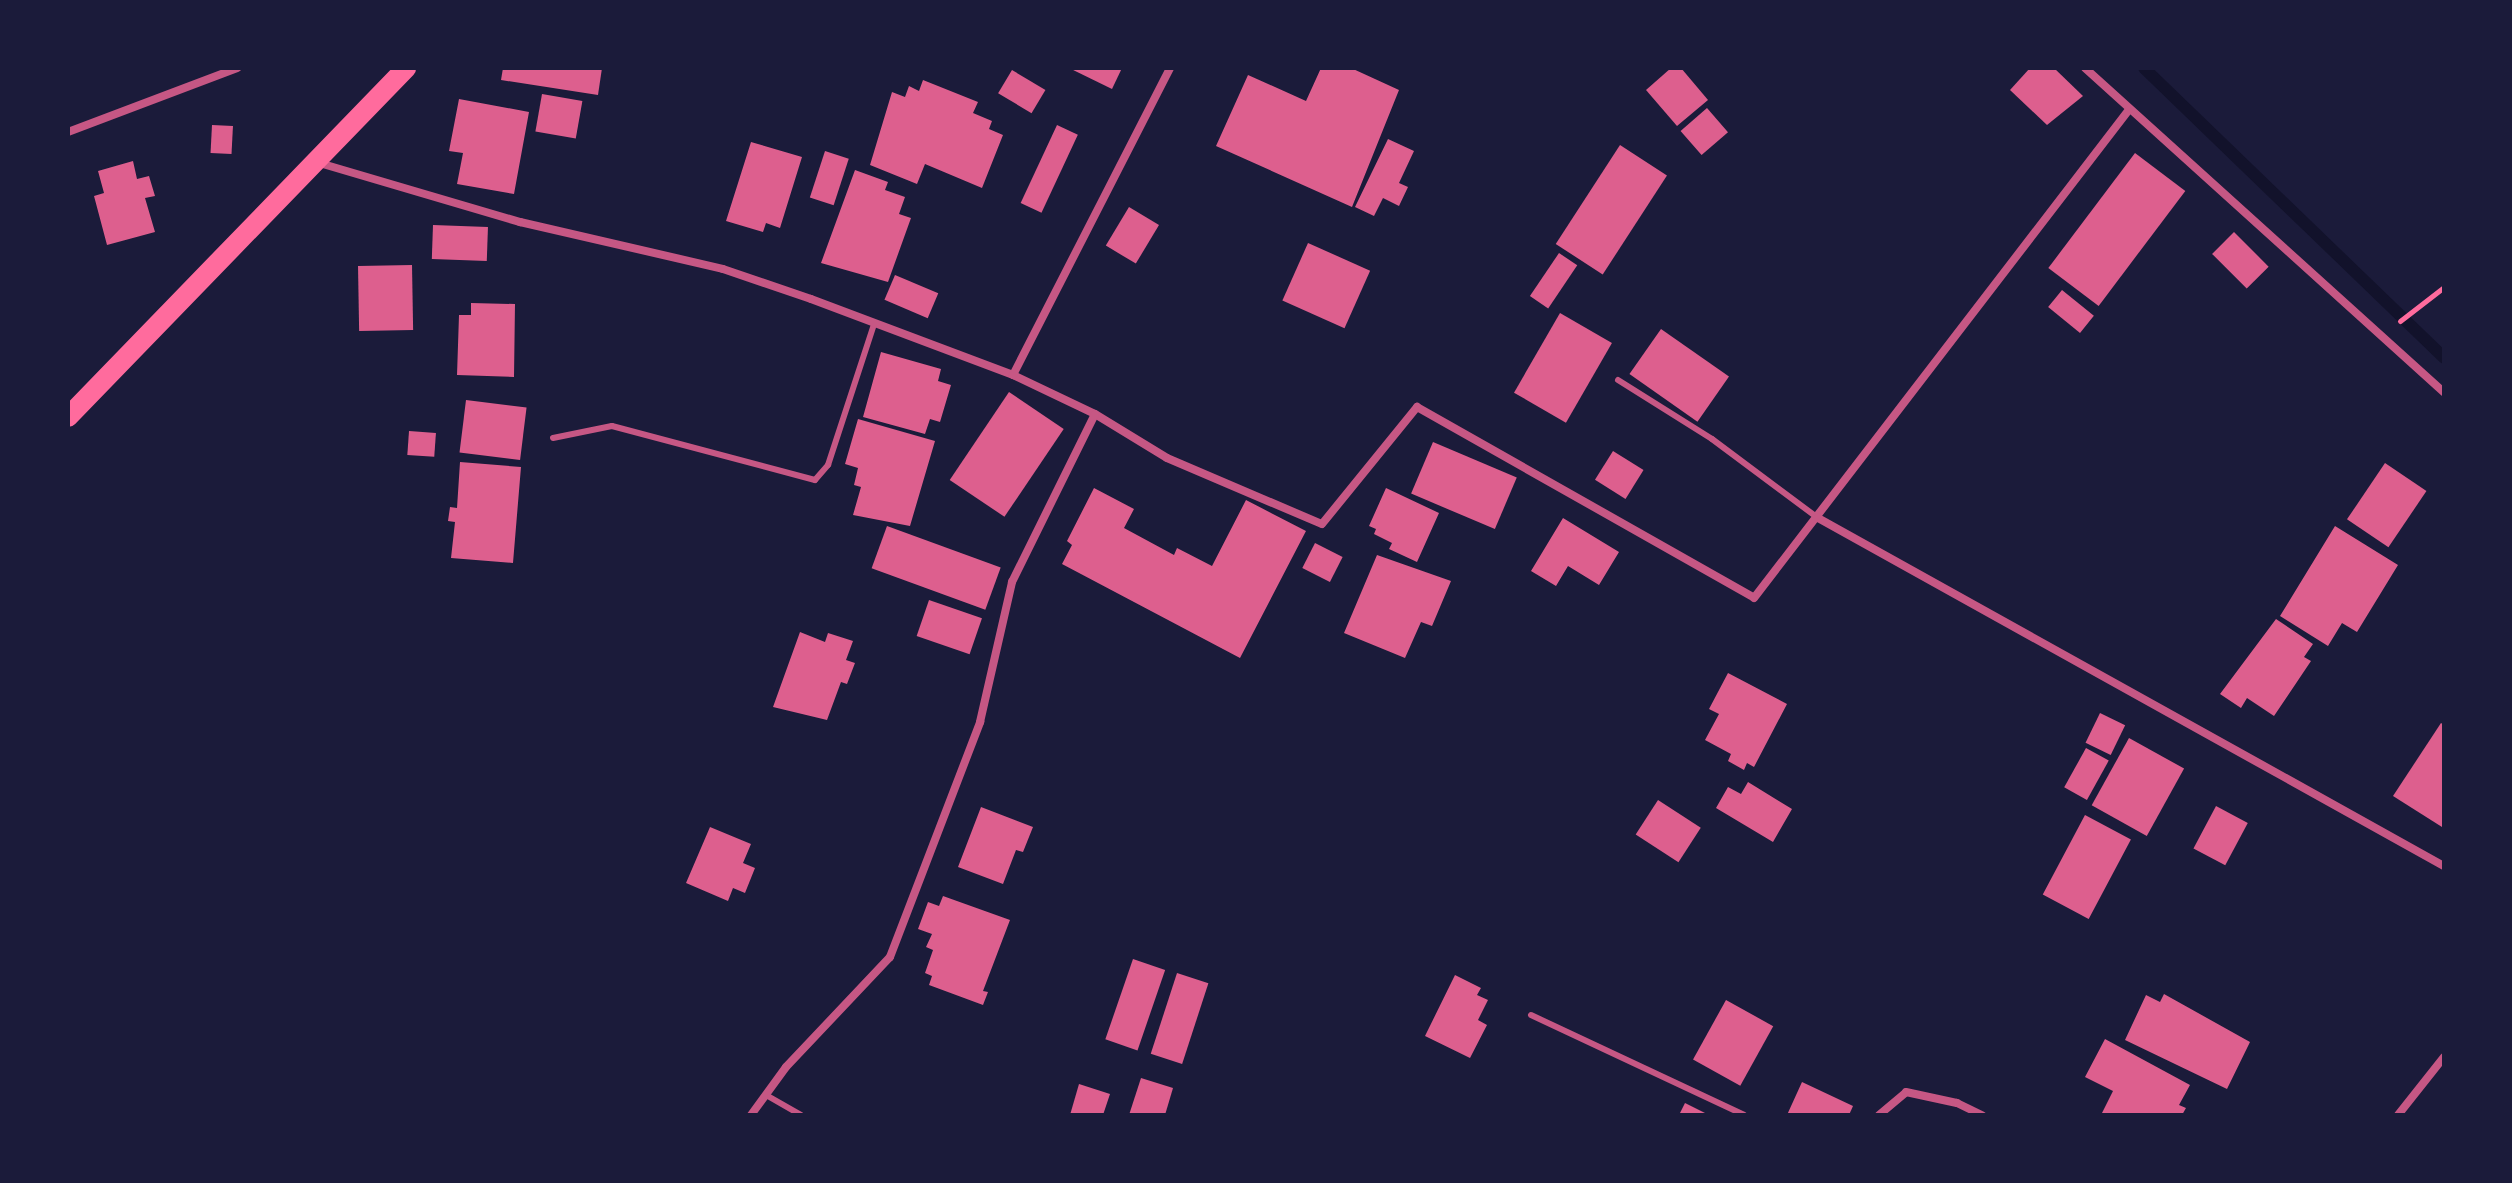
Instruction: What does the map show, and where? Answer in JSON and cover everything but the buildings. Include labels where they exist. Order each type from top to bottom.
[{"type":"main road","points":[[68,417],[311,161],[406,68]]},
{"type":"street","points":[[68,132],[237,68]]},
{"type":"street","points":[[1013,375],[1170,68]]},
{"type":"street","points":[[2085,68],[2128,111],[2444,392]]},
{"type":"street","points":[[311,161],[520,222],[723,269],[1013,375],[1095,414],[1167,458],[1322,524],[1417,407],[1754,598],[2128,111]]},
{"type":"street","points":[[751,1115],[890,957],[980,722],[1012,582],[1095,414]]},
{"type":"street","points":[[1818,518],[2444,866]]},
{"type":"street","points":[[2398,1115],[2444,1057]]},
{"type":"street","points":[[1879,1115],[1906,1092],[1957,1103],[1982,1115]]},
{"type":"lane","points":[[553,438],[612,426],[815,480],[828,465],[874,324]]},
{"type":"lane","points":[[1618,380],[1712,439],[1818,518]]},
{"type":"lane","points":[[1531,1015],[1744,1115]]},
{"type":"lane","points":[[766,1095],[801,1115]]},
{"type":"path","points":[[2381,336],[2444,287]]},
{"type":"waterway","points":[[2144,68],[2444,358]]}]
